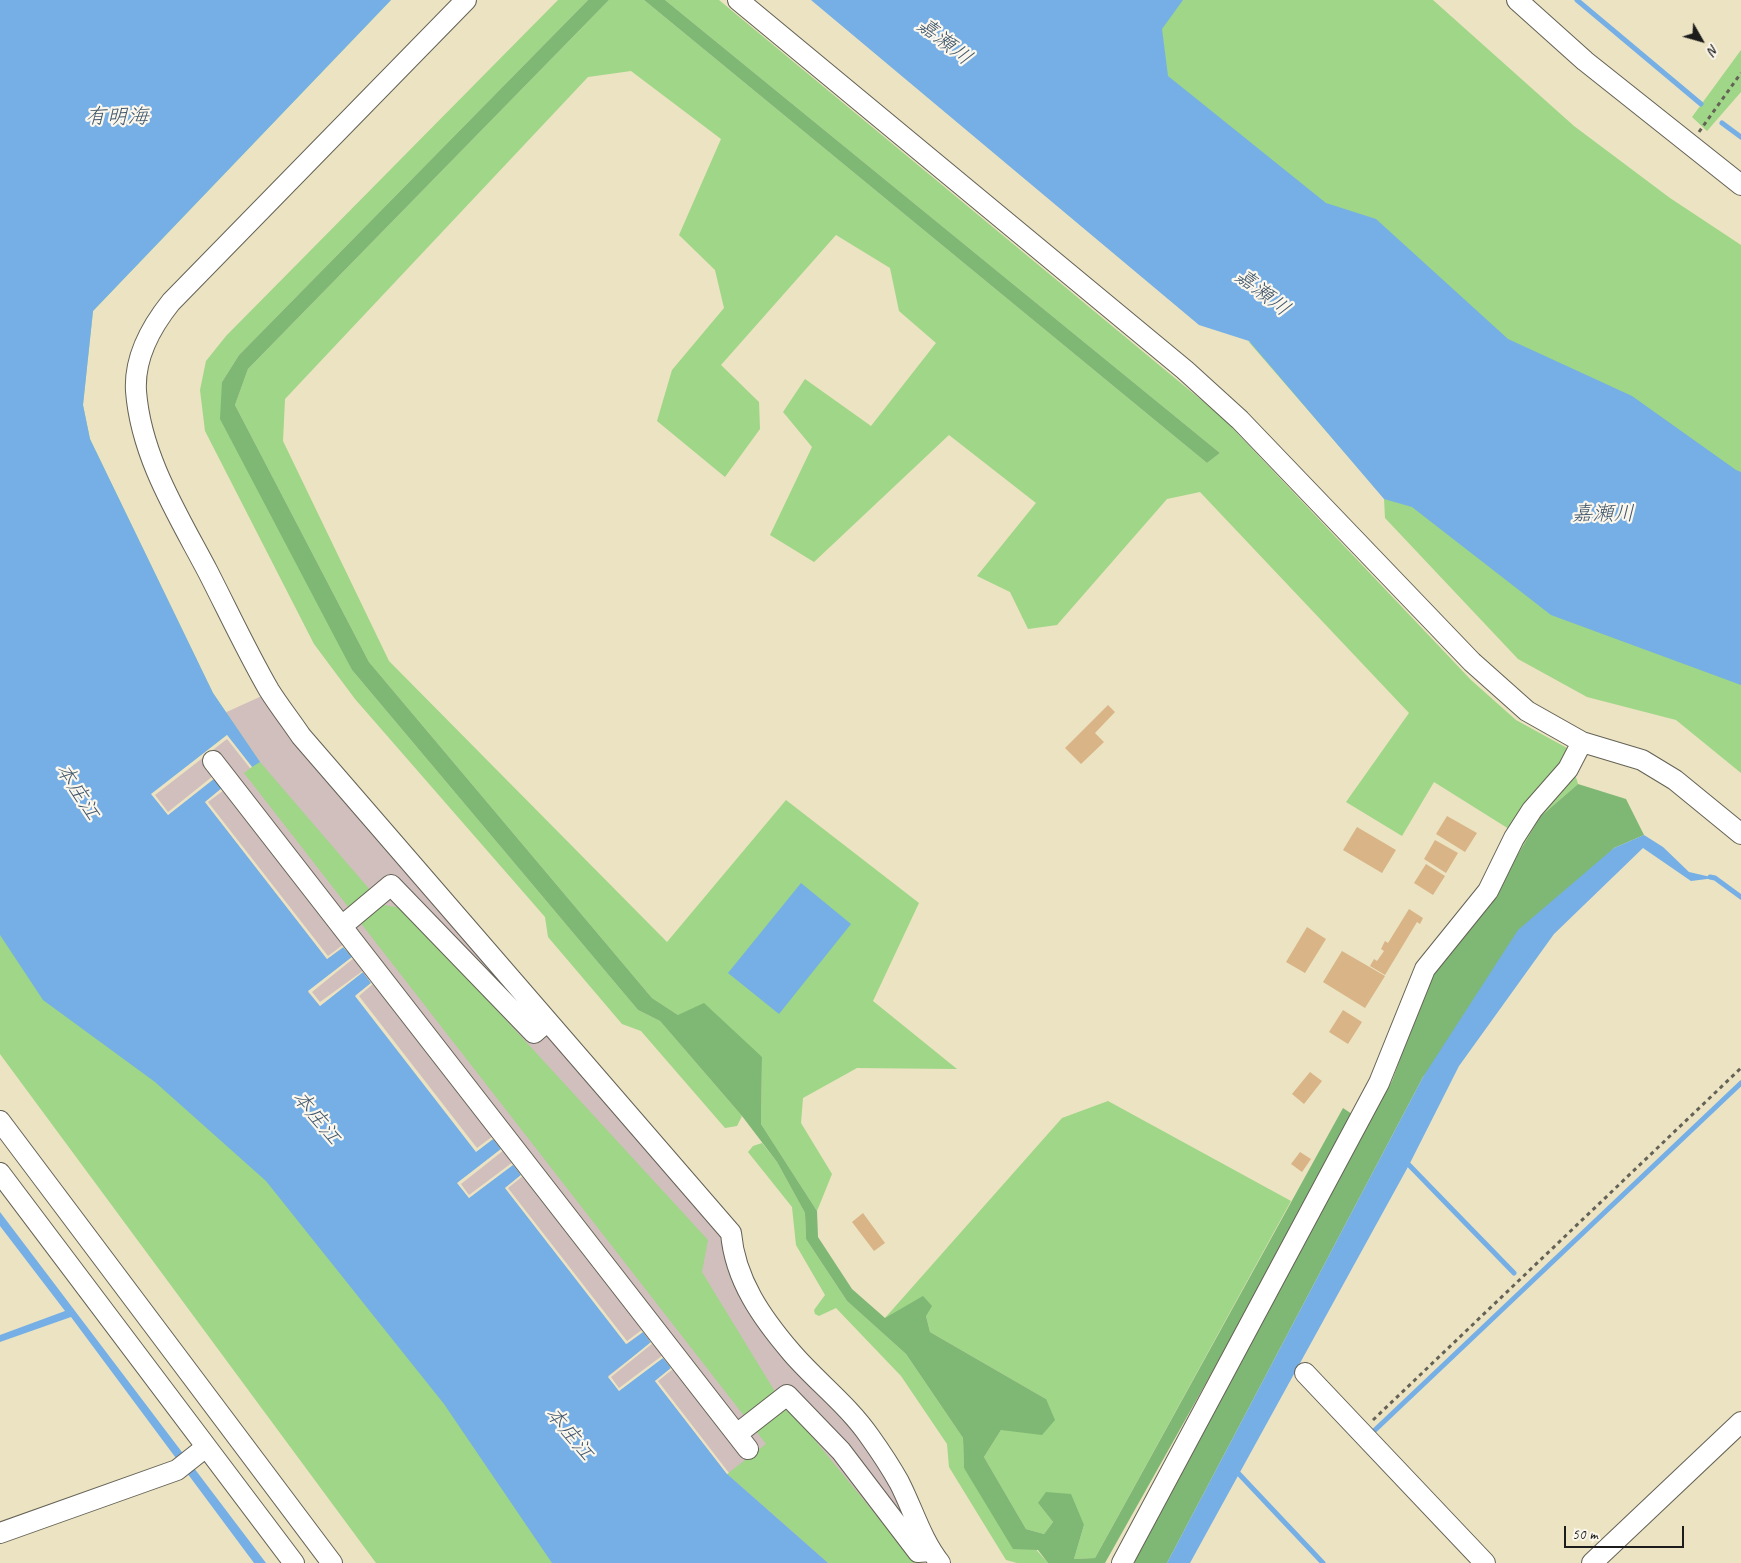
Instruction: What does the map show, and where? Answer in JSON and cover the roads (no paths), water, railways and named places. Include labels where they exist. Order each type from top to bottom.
[{"type":"street","points":[[466,0],[171,302],[156,321],[147,338],[139,364],[136,390],[142,432],[157,475],[269,690],[301,736],[731,1233],[738,1272],[750,1296],[792,1353],[834,1394],[868,1435],[898,1482],[935,1557]]},
{"type":"street","points":[[738,0],[1184,370],[1240,420],[1472,662],[1527,711],[1582,742],[1642,760],[1675,780],[1741,834]]},
{"type":"street","points":[[1517,0],[1585,61],[1741,185]]},
{"type":"street","points":[[1122,1563],[1379,1083],[1424,969],[1488,891],[1514,838],[1532,810],[1568,769],[1582,742]]},
{"type":"street","points":[[213,761],[742,1442],[787,1394],[841,1451],[918,1552],[935,1557]]},
{"type":"street","points":[[342,926],[391,885],[534,1033],[542,1026]]},
{"type":"street","points":[[0,1121],[332,1563]]},
{"type":"street","points":[[0,1172],[200,1452],[294,1563]]},
{"type":"street","points":[[1305,1373],[1485,1563]]},
{"type":"street","points":[[1592,1563],[1741,1422]]},
{"type":"street","points":[[0,1533],[177,1470],[200,1452]]},
{"type":"water","points":[[0,0],[391,0],[93,311],[83,405],[90,439],[213,693],[260,762],[252,767],[227,735],[152,794],[168,815],[215,778],[222,788],[205,802],[327,959],[344,947],[352,957],[308,992],[320,1006],[363,972],[371,983],[356,995],[477,1151],[493,1139],[501,1149],[458,1183],[469,1198],[513,1164],[521,1175],[505,1188],[627,1344],[643,1332],[651,1343],[608,1376],[619,1391],[663,1357],[671,1368],[655,1381],[727,1474],[828,1563],[552,1563],[444,1404],[266,1181],[155,1082],[43,1000],[0,935]]},
{"type":"water","name":"嘉瀬川","points":[[811,0],[1183,0],[1162,29],[1168,76],[1326,203],[1376,219],[1508,339],[1632,396],[1741,472],[1741,685],[1551,615],[1412,507],[1384,499],[1249,341],[1199,325]]},
{"type":"water","points":[[1644,835],[1663,847],[1689,872],[1715,878],[1691,881],[1643,848],[1554,934],[1459,1066],[1409,1165],[1190,1563],[1167,1563],[1423,1077],[1518,930],[1614,848]]},
{"type":"water","points":[[801,883],[851,924],[779,1014],[728,973]]},
{"type":"water","points":[[0,1212],[266,1563],[254,1563],[71,1317],[0,1342],[0,1335],[65,1311],[0,1226]]},
{"type":"waterway","points":[[1577,0],[1701,104]]},
{"type":"waterway","points":[[1722,123],[1741,137]]},
{"type":"waterway","points":[[1710,877],[1715,878],[1741,897]]},
{"type":"waterway","points":[[1375,1430],[1741,1083]]},
{"type":"waterway","points":[[1409,1165],[1514,1273]]},
{"type":"waterway","points":[[1239,1474],[1323,1563]]},
{"type":"water label","name":"有明海","points":[[117,117]]},
{"type":"water label","name":"本庄江","points":[[77,792]]},
{"type":"water label","name":"本庄江","points":[[316,1118]]},
{"type":"water label","name":"本庄江","points":[[569,1434]]}]
